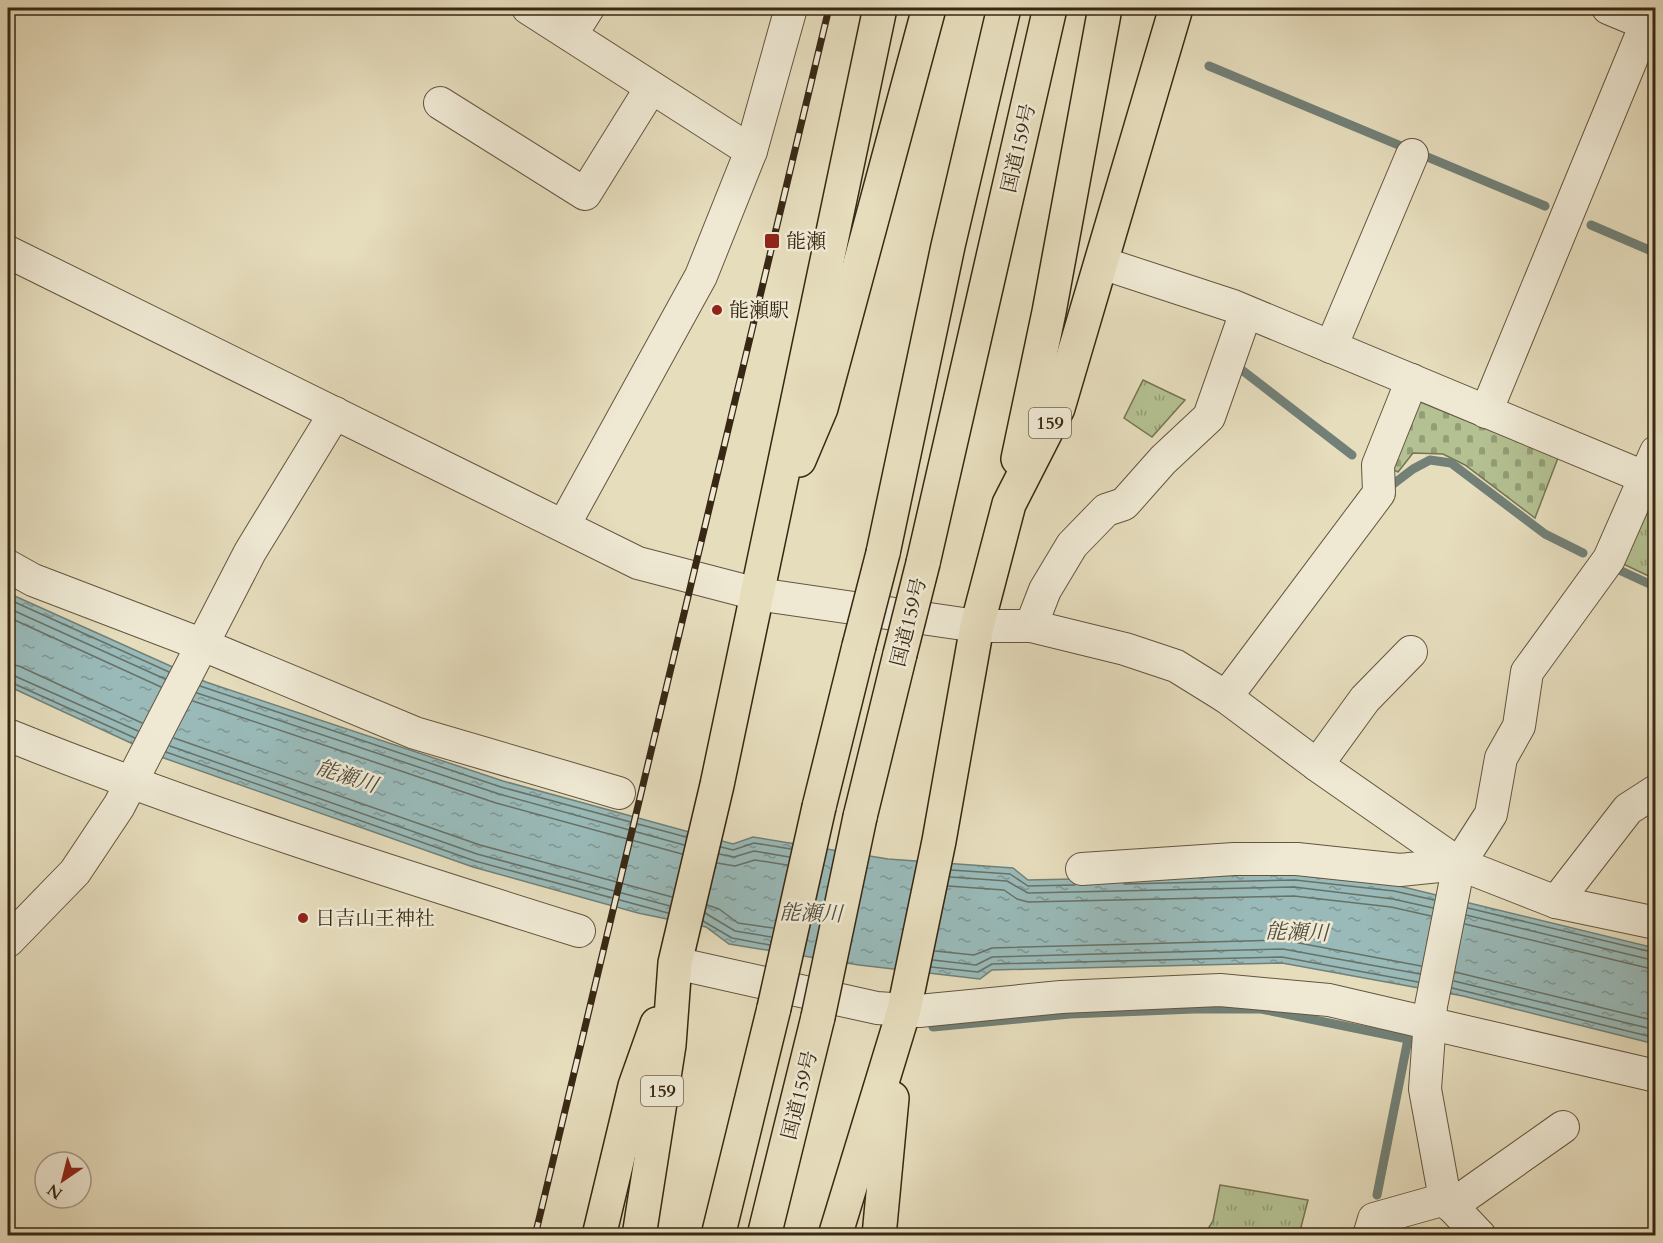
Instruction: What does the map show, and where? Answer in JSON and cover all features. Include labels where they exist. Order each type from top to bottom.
[{"type":"highway","name":"159","points":[[599,1236],[635,1086],[676,963],[717,785],[880,8]]},
{"type":"highway","name":"159","points":[[770,531],[821,408],[928,8]]},
{"type":"highway","name":"国道159号","points":[[718,1236],[774,1008],[819,807],[883,553],[948,246],[1004,8]]},
{"type":"highway","name":"国道159号","points":[[764,1236],[818,1017],[860,817],[923,563],[1050,8]]},
{"type":"highway","name":"159","points":[[835,1236],[903,1014],[939,841],[977,627],[1009,504],[1049,312],[1105,8]]},
{"type":"highway","name":"159","points":[[1009,504],[1058,408],[1176,8]]},
{"type":"highway","name":"159","points":[[639,1236],[669,1045],[676,963]]},
{"type":"highway","name":"159","points":[[879,1236],[903,1014]]},
{"type":"street","points":[[528,8],[751,151]]},
{"type":"street","points":[[572,35],[588,8]]},
{"type":"street","points":[[564,525],[701,276],[751,151],[791,8]]},
{"type":"street","points":[[1486,412],[1651,26],[1608,8]]},
{"type":"street","points":[[440,103],[585,194],[651,88]]},
{"type":"street","points":[[1331,347],[1412,155]]},
{"type":"street","points":[[8,252],[638,563],[757,594],[977,627],[1031,626],[1125,649],[1176,666],[1226,697],[1458,874]]},
{"type":"street","points":[[1102,263],[1246,312],[1486,412],[1652,470],[1609,559],[1527,672],[1519,726],[1501,758],[1491,814],[1458,874],[1431,1015],[1425,1089],[1448,1202],[1480,1236]]},
{"type":"street","points":[[1031,626],[1045,591],[1072,545],[1106,510],[1124,504],[1163,460],[1209,417],[1246,312]]},
{"type":"street","points":[[1226,697],[1379,493],[1378,465],[1412,380]]},
{"type":"street","points":[[8,941],[75,872],[136,775],[250,552],[335,413]]},
{"type":"street","points":[[8,566],[33,580],[201,649],[415,733],[619,793]]},
{"type":"street","points":[[1317,765],[1365,699],[1412,652]]},
{"type":"street","points":[[8,735],[136,775],[346,858],[579,931]]},
{"type":"street","points":[[1556,902],[1628,809],[1656,791]]},
{"type":"street","points":[[1082,869],[1234,859],[1297,860],[1458,874],[1556,902],[1656,924]]},
{"type":"street","points":[[676,963],[903,1014],[1061,997],[1220,990],[1329,1000],[1431,1015],[1656,1076]]},
{"type":"street","points":[[1369,1236],[1374,1219],[1448,1202],[1563,1127]]},
{"type":"green space","points":[[1143,380],[1185,400],[1152,437],[1124,418]]},
{"type":"green space","points":[[1413,399],[1558,458],[1535,518],[1465,465],[1443,454],[1413,453],[1398,472],[1386,466]]},
{"type":"green space","points":[[1650,496],[1655,498],[1655,579],[1621,563]]},
{"type":"green space","points":[[1220,1185],[1308,1200],[1299,1235],[1204,1235],[1213,1221]]},
{"type":"water","name":"能瀬川","points":[[8,593],[206,682],[503,781],[733,844],[753,837],[888,859],[1013,868],[1028,880],[1295,874],[1395,885],[1655,948],[1655,1044],[1463,996],[1282,963],[992,970],[980,979],[859,965],[729,944],[706,927],[638,913],[473,867],[161,757],[8,686]]},
{"type":"waterway","points":[[1209,66],[1545,206]]},
{"type":"waterway","points":[[1591,225],[1656,253]]},
{"type":"waterway","points":[[1238,367],[1352,455]]},
{"type":"waterway","points":[[1392,485],[1413,469],[1430,460],[1451,463],[1545,534],[1583,553]]},
{"type":"waterway","points":[[1617,569],[1656,587]]},
{"type":"waterway","points":[[933,1027],[1070,1014],[1261,1009],[1408,1039],[1377,1195]]},
{"type":"railway","points":[[535,1236],[829,8]]},
{"type":"place","name":"能瀬","points":[[772,241]]},
{"type":"place","name":"能瀬駅","points":[[717,310]]},
{"type":"place","name":"日吉山王神社","points":[[303,918]]}]
